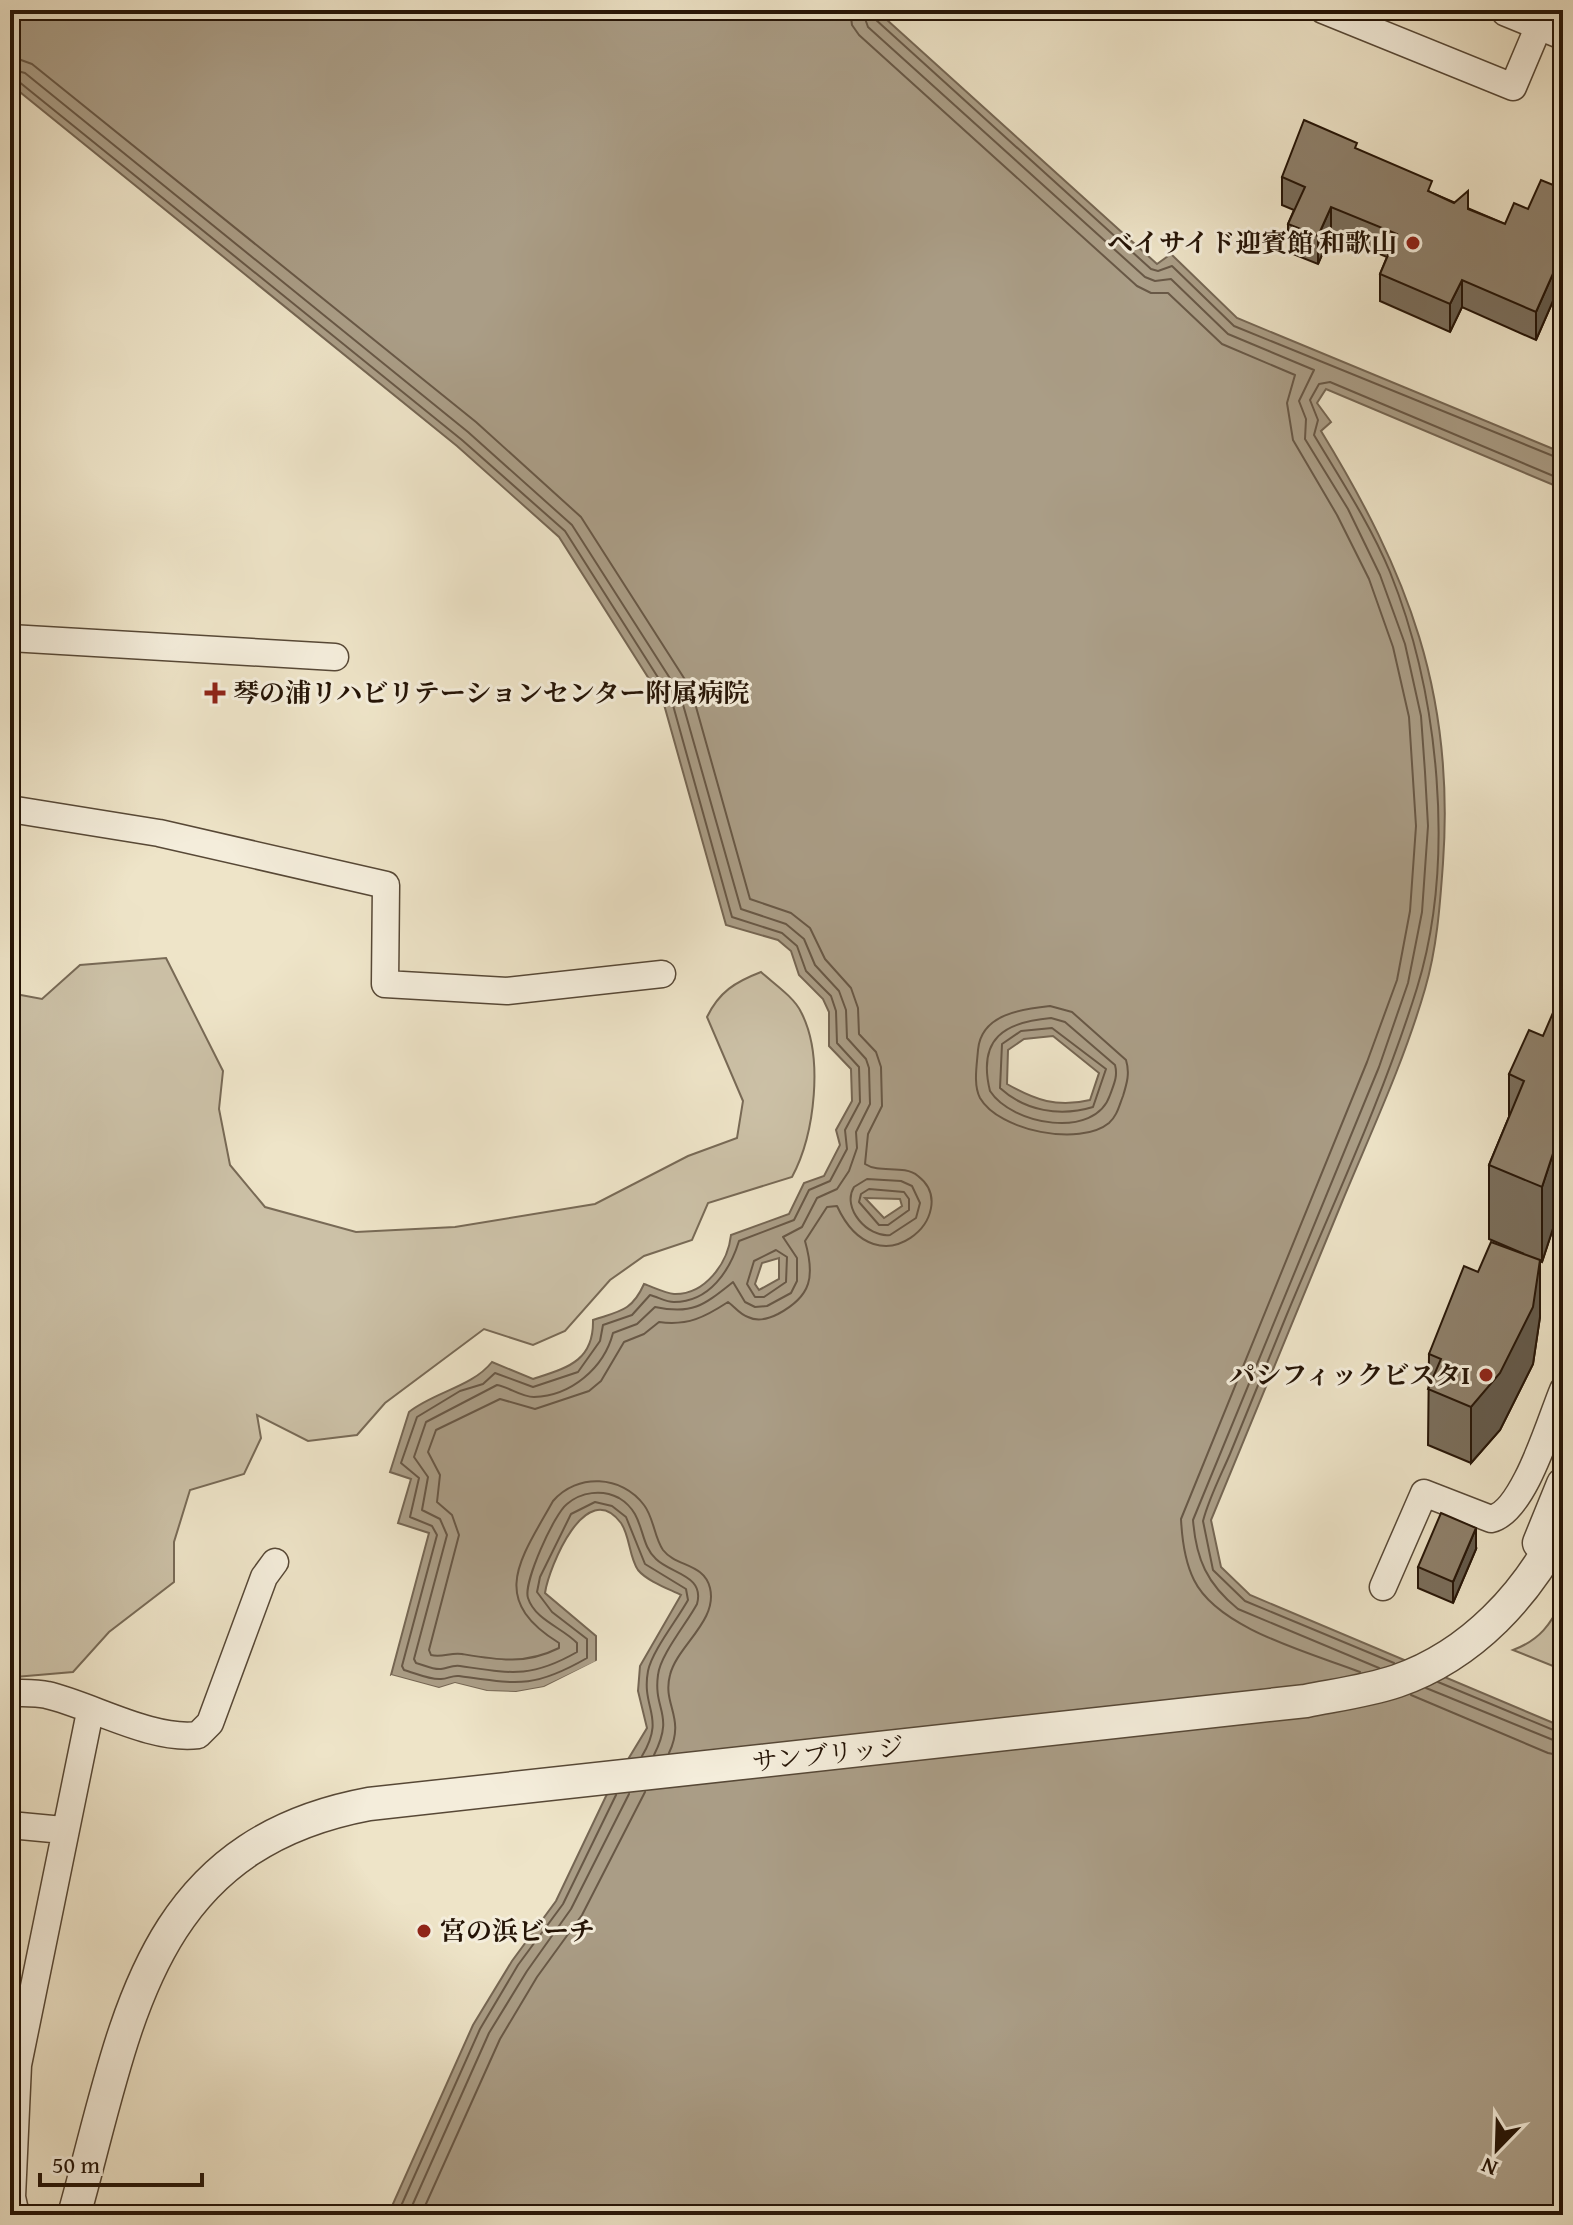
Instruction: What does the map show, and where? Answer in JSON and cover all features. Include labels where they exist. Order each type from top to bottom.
[{"type":"street","points":[[1323,10],[1513,87],[1551,28],[1507,10]]},
{"type":"street","points":[[10,638],[335,657]]},
{"type":"street","points":[[10,809],[159,833],[386,885],[385,984],[507,991],[662,974]]},
{"type":"street","points":[[1383,1587],[1424,1493],[1491,1519],[1508,1510],[1524,1484],[1563,1390]]},
{"type":"street","points":[[1494,1621],[1531,1561],[1563,1484]]},
{"type":"street","points":[[1494,1621],[1533,1575],[1563,1524]]},
{"type":"street","points":[[10,1693],[44,1694],[90,1712],[189,1736],[205,1731],[264,1577],[275,1562]]},
{"type":"street","name":"サンブリッジ","points":[[74,2215],[132,2013],[180,1915],[222,1867],[250,1847],[309,1818],[335,1811],[1306,1701],[1397,1681],[1436,1663],[1494,1621]]},
{"type":"street","points":[[16,2215],[12,2197],[18,2065],[63,1830],[90,1712]]},
{"type":"street","points":[[10,1825],[63,1830]]},
{"type":"shaded area","points":[[166,958],[223,1071],[219,1109],[230,1165],[265,1207],[356,1232],[455,1227],[595,1204],[688,1156],[737,1138],[743,1101],[707,1017],[729,989],[761,972],[793,1001],[808,1030],[814,1072],[811,1117],[792,1177],[708,1203],[692,1240],[644,1256],[610,1280],[565,1331],[533,1345],[484,1329],[385,1403],[357,1435],[308,1441],[257,1415],[261,1438],[244,1474],[190,1490],[174,1542],[174,1582],[109,1632],[73,1672],[15,1677],[10,1675],[10,993],[42,999],[80,965]]},
{"type":"shaded area","points":[[1563,1599],[1563,1670],[1513,1650],[1544,1630]]},
{"type":"water","points":[[10,10],[876,10],[1157,264],[1171,254],[1237,318],[1563,453],[1563,489],[1326,389],[1317,403],[1331,422],[1321,431],[1352,483],[1401,586],[1433,689],[1445,802],[1439,911],[1429,974],[1407,1043],[1211,1520],[1221,1567],[1250,1595],[1563,1727],[1563,2215],[388,2215],[473,2025],[512,1961],[556,1901],[607,1794],[647,1728],[638,1691],[640,1666],[681,1595],[642,1574],[635,1565],[621,1523],[608,1511],[595,1510],[571,1531],[554,1564],[545,1593],[596,1636],[596,1662],[544,1687],[516,1692],[487,1691],[455,1683],[439,1688],[391,1675],[429,1533],[398,1523],[411,1479],[390,1472],[409,1412],[474,1378],[492,1362],[533,1379],[567,1367],[589,1345],[593,1320],[630,1305],[644,1284],[674,1294],[685,1293],[705,1283],[720,1266],[731,1235],[789,1214],[804,1183],[824,1176],[840,1145],[836,1130],[852,1101],[851,1069],[829,1046],[829,1012],[823,999],[799,975],[791,951],[778,940],[726,925],[663,701],[559,537],[457,446],[10,84]],"holes":[[[1053,1036],[1099,1073],[1090,1100],[1057,1103],[1007,1084],[1008,1050],[1024,1039]],[[865,1198],[900,1199],[902,1206],[884,1218]],[[779,1258],[779,1279],[759,1290],[755,1284],[762,1263]]]},
{"type":"pier","points":[[600,1659],[599,1666],[573,1680],[545,1691],[516,1696],[487,1695],[456,1687],[439,1692],[390,1679],[391,1675],[439,1688],[455,1683],[487,1691],[516,1692],[544,1687]]},
{"type":"building","name":"ベイサイド迎賓館 和歌山","points":[[1304,120],[1357,143],[1355,148],[1432,181],[1428,191],[1454,203],[1468,191],[1468,209],[1505,224],[1514,203],[1528,209],[1541,180],[1563,189],[1563,208],[1559,218],[1563,221],[1563,251],[1536,312],[1462,280],[1450,304],[1380,274],[1397,234],[1331,207],[1318,236],[1288,224],[1305,187],[1282,177]]},
{"type":"building","points":[[1558,1001],[1563,1003],[1563,1123],[1542,1187],[1489,1165],[1524,1081],[1509,1074],[1529,1030],[1543,1036]]},
{"type":"building","points":[[1491,1242],[1540,1260],[1533,1307],[1500,1373],[1471,1407],[1428,1389],[1441,1359],[1429,1354],[1464,1266],[1478,1272]]},
{"type":"building","points":[[1441,1513],[1476,1528],[1453,1582],[1418,1567]]},
{"type":"place","name":"ベイサイド迎賓館 和歌山","points":[[1413,243]]},
{"type":"place","name":"琴の浦リハビリテーションセンター附属病院","points":[[215,693]]},
{"type":"place","name":"パシフィックビスタⅠ","points":[[1486,1375]]},
{"type":"place","name":"宮の浜ビーチ","points":[[424,1931]]}]
